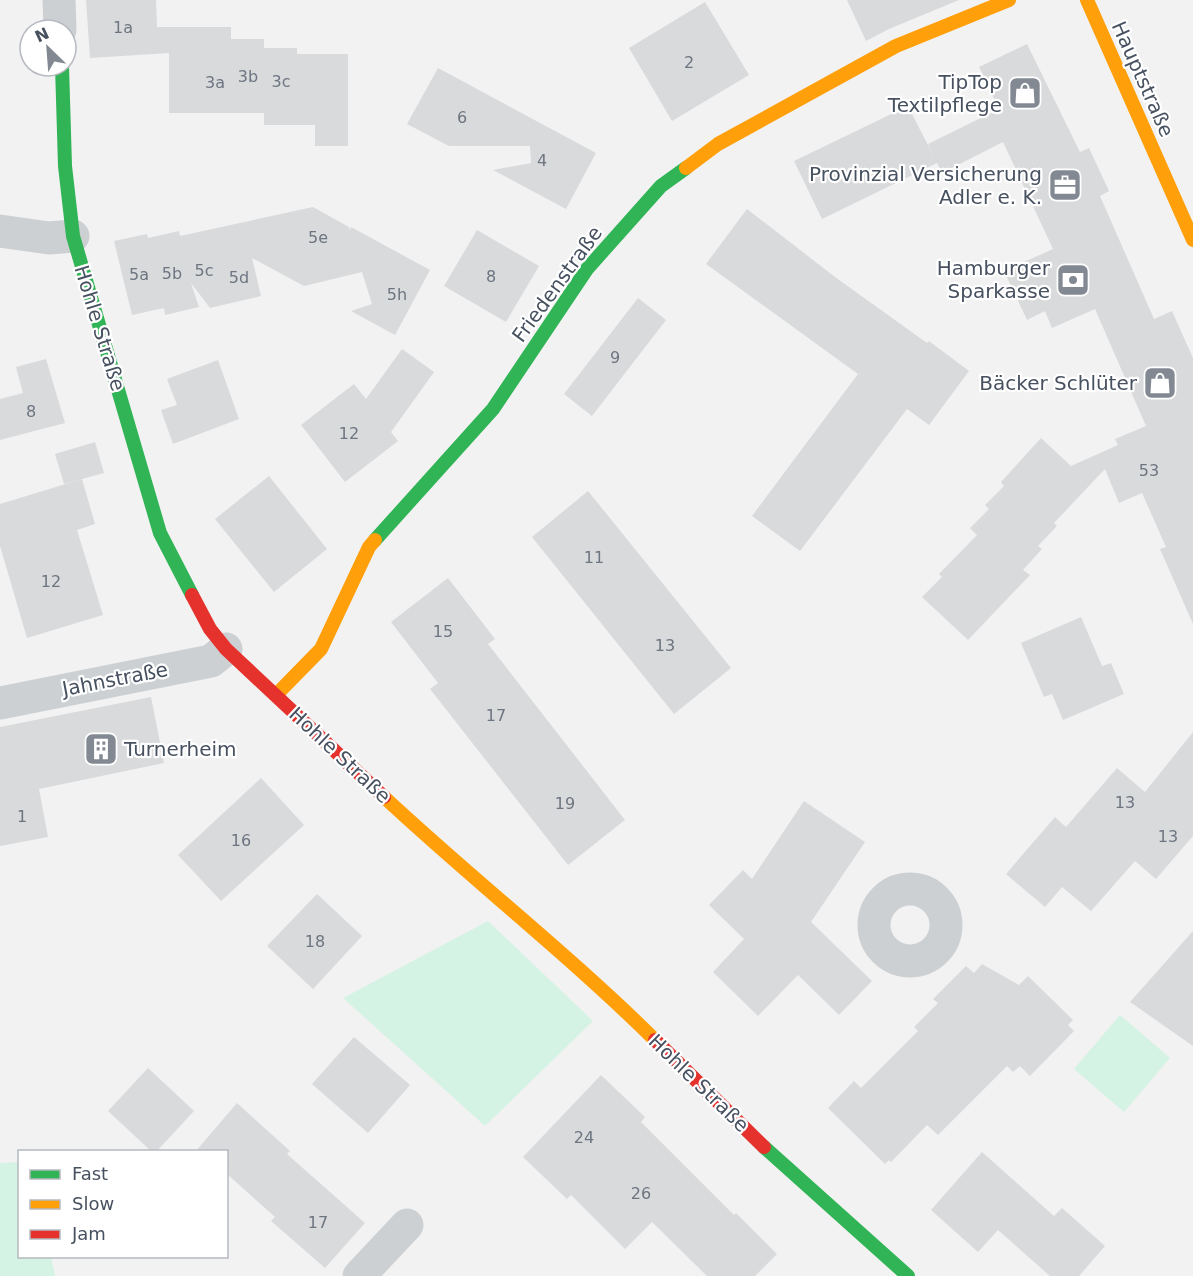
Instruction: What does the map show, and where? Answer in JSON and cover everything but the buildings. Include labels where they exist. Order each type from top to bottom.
[{"type":"street","points":[[59,0],[60,18]]},
{"type":"street","name":"Friedenstraße","points":[[276,695],[321,649],[369,547],[493,409],[587,269],[661,186],[718,144],[896,46],[1009,0]]},
{"type":"street","name":"Hauptstraße","points":[[1087,0],[1193,240]]},
{"type":"street","name":"Hohle Straße","points":[[62,78],[65,166],[73,236],[160,532],[210,629],[226,650],[431,841],[620,1005],[763,1146],[908,1276]]},
{"type":"street","points":[[0,231],[49,237],[73,236]]},
{"type":"street","name":"Jahnstraße","points":[[0,703],[211,661],[226,650]]},
{"type":"street","points":[[359,1276],[407,1226]]},
{"type":"green space","points":[[488,921],[593,1021],[485,1126],[343,998]]},
{"type":"green space","points":[[1120,1015],[1170,1058],[1124,1112],[1074,1069]]},
{"type":"green space","points":[[18,1162],[18,1258],[51,1258],[55,1276],[0,1276],[0,1163]]},
{"type":"traffic: fast","points":[[62,78],[65,166],[73,236],[160,533],[192,595]]},
{"type":"traffic: fast","points":[[375,540],[493,409],[587,269],[661,186],[686,168]]},
{"type":"traffic: fast","points":[[764,1147],[908,1276]]},
{"type":"traffic: slow","points":[[686,168],[718,144],[896,46],[1009,0]]},
{"type":"traffic: slow","points":[[1087,0],[1193,240]]},
{"type":"traffic: slow","points":[[276,695],[321,649],[369,547],[375,540]]},
{"type":"traffic: slow","points":[[384,797],[589,978],[655,1040]]},
{"type":"traffic: jam","points":[[192,595],[210,629],[226,649],[384,797]]},
{"type":"traffic: jam","points":[[655,1040],[764,1147]]},
{"type":"place","name":"TipTop Textilpflege","points":[[1025,93]]},
{"type":"place","name":"Provinzial Versicherung Adler e. K.","points":[[1065,185]]},
{"type":"place","name":"Hamburger Sparkasse","points":[[1073,280]]},
{"type":"place","name":"Bäcker Schlüter","points":[[1160,383]]},
{"type":"place","name":"Turnerheim","points":[[101,749]]}]
